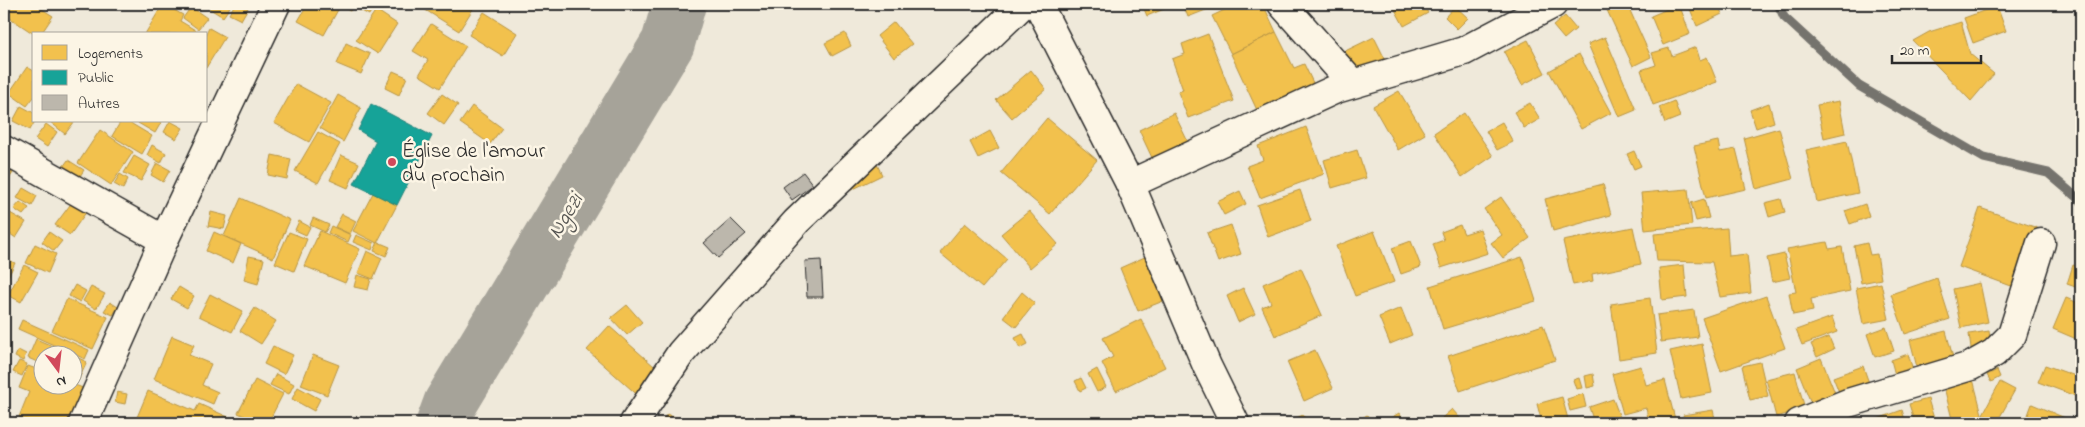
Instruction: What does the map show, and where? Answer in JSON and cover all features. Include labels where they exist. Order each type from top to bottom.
[{"type":"street","points":[[83,423],[164,240],[276,4]]},
{"type":"street","points":[[634,423],[681,353],[796,222],[1023,4]]},
{"type":"street","points":[[1038,4],[1130,184],[1206,366],[1235,423]]},
{"type":"street","points":[[1282,4],[1352,83]]},
{"type":"street","points":[[1130,184],[1352,83],[1464,51],[1552,4]]},
{"type":"street","points":[[4,150],[164,240]]},
{"type":"street","points":[[1799,423],[1848,403],[1971,366],[1994,353],[2012,335],[2041,243]]},
{"type":"building: Logements","points":[[4,4],[34,4],[53,16],[42,32],[32,33],[4,14]]},
{"type":"building: Logements","points":[[163,4],[183,15],[180,21],[199,32],[146,32]]},
{"type":"building: Logements","points":[[202,4],[225,4],[230,7],[223,17]]},
{"type":"building: Logements","points":[[235,4],[242,4],[248,8],[241,20],[229,14]]},
{"type":"building: Logements","points":[[308,4],[331,4],[339,8],[324,35],[298,21]]},
{"type":"building: Logements","points":[[338,4],[354,4],[350,11]]},
{"type":"building: Logements","points":[[361,4],[375,4],[369,15],[358,9]]},
{"type":"building: Logements","points":[[420,4],[476,4],[459,31],[419,6]]},
{"type":"building: Logements","points":[[1142,4],[1176,4],[1147,16]]},
{"type":"building: Logements","points":[[1183,4],[1215,4],[1216,6],[1188,17]]},
{"type":"building: Logements","points":[[1237,4],[1263,4],[1276,32],[1231,54],[1212,16]]},
{"type":"building: Logements","points":[[1392,4],[1423,4],[1428,13],[1404,26]]},
{"type":"building: Logements","points":[[1616,4],[1627,4],[1651,57],[1633,66],[1606,8]]},
{"type":"building: Logements","points":[[1679,4],[1690,34],[1663,45],[1651,16]]},
{"type":"building: Logements","points":[[1688,4],[1718,4],[1722,14],[1697,26]]},
{"type":"building: Logements","points":[[1455,6],[1468,18],[1457,29],[1445,17]]},
{"type":"building: Logements","points":[[1997,6],[2006,31],[1973,43],[1964,18]]},
{"type":"building: Logements","points":[[191,7],[207,18],[198,29],[183,18]]},
{"type":"building: Logements","points":[[376,10],[397,24],[378,54],[356,40]]},
{"type":"building: Logements","points":[[484,12],[517,33],[503,56],[469,35]]},
{"type":"building: Logements","points":[[1565,16],[1576,29],[1564,39],[1553,26]]},
{"type":"building: Logements","points":[[894,22],[912,44],[894,58],[877,36]]},
{"type":"building: Logements","points":[[1961,22],[1970,54],[1994,74],[1971,101],[1913,41],[1929,32]]},
{"type":"building: Logements","points":[[431,24],[466,46],[440,88],[419,75],[428,60],[413,51]]},
{"type":"building: Logements","points":[[209,28],[225,37],[208,65],[208,32]]},
{"type":"building: Logements","points":[[1276,32],[1294,68],[1304,64],[1314,85],[1262,121],[1231,54]]},
{"type":"building: Logements","points":[[845,33],[851,46],[832,56],[825,43]]},
{"type":"building: Logements","points":[[1208,34],[1234,101],[1188,118],[1178,92],[1183,90],[1172,59],[1185,54],[1182,44]]},
{"type":"building: Logements","points":[[1374,37],[1390,69],[1354,87],[1337,55]]},
{"type":"building: Logements","points":[[1605,37],[1636,110],[1619,117],[1588,44]]},
{"type":"building: Logements","points":[[1528,40],[1545,73],[1522,85],[1504,52]]},
{"type":"building: Logements","points":[[346,43],[370,54],[361,74],[337,64]]},
{"type":"building: Logements","points":[[1696,47],[1700,60],[1707,57],[1717,82],[1653,105],[1641,70],[1656,65],[1652,53],[1669,48],[1672,56]]},
{"type":"building: Logements","points":[[1579,54],[1611,113],[1581,129],[1549,71]]},
{"type":"building: Logements","points":[[27,67],[32,70],[32,100],[27,106],[9,93]]},
{"type":"building: Logements","points":[[1031,70],[1046,89],[1012,118],[996,100]]},
{"type":"building: Logements","points":[[393,71],[407,77],[399,95],[385,88]]},
{"type":"building: Logements","points":[[296,84],[331,103],[309,142],[274,123]]},
{"type":"building: Logements","points":[[1399,91],[1425,134],[1398,150],[1373,106]]},
{"type":"building: Logements","points":[[442,94],[458,105],[444,125],[428,113]]},
{"type":"building: Logements","points":[[338,95],[361,108],[343,142],[320,128]]},
{"type":"building: Logements","points":[[1674,101],[1680,117],[1665,123],[1659,107]]},
{"type":"building: Logements","points":[[1839,101],[1845,133],[1824,138],[1817,105]]},
{"type":"building: Logements","points":[[1530,103],[1540,119],[1524,128],[1514,112]]},
{"type":"building: Logements","points":[[1769,103],[1774,122],[1756,128],[1750,110]]},
{"type":"building: Logements","points":[[21,106],[32,112],[32,122],[34,122],[30,130],[13,121]]},
{"type":"building: Logements","points":[[472,106],[502,128],[490,144],[460,123]]},
{"type":"building: Logements","points":[[1174,113],[1189,144],[1154,162],[1139,130]]},
{"type":"building: Logements","points":[[1464,113],[1493,156],[1462,177],[1434,133]]},
{"type":"building: Logements","points":[[1047,118],[1097,160],[1050,214],[1001,173]]},
{"type":"building: Logements","points":[[50,122],[74,122],[65,134]]},
{"type":"building: Logements","points":[[120,122],[129,122],[152,136],[142,154],[112,136]]},
{"type":"building: Logements","points":[[138,122],[161,122],[155,133]]},
{"type":"building: Logements","points":[[169,122],[183,128],[176,139],[164,132]]},
{"type":"building: Logements","points":[[1502,122],[1513,142],[1497,150],[1486,131]]},
{"type":"building: Logements","points":[[46,124],[57,132],[47,147],[35,139]]},
{"type":"building: Logements","points":[[1306,127],[1324,174],[1260,198],[1247,166],[1263,160],[1258,146]]},
{"type":"building: Logements","points":[[1779,128],[1793,179],[1756,189],[1744,138]]},
{"type":"building: Logements","points":[[100,130],[133,152],[111,185],[78,163]]},
{"type":"building: Logements","points":[[990,131],[999,148],[978,158],[970,142]]},
{"type":"building: Logements","points":[[318,132],[340,144],[318,183],[295,171]]},
{"type":"building: Logements","points":[[1718,141],[1720,152],[1736,149],[1746,189],[1706,198],[1694,146]]},
{"type":"building: Logements","points":[[1847,141],[1858,193],[1817,202],[1806,150]]},
{"type":"building: Logements","points":[[152,145],[166,153],[161,163],[147,155]]},
{"type":"building: Logements","points":[[1357,150],[1366,178],[1332,188],[1324,160]]},
{"type":"building: Logements","points":[[1634,151],[1641,166],[1634,169],[1627,154]]},
{"type":"building: Logements","points":[[272,155],[291,159],[287,179],[268,175]]},
{"type":"building: Logements","points":[[341,155],[359,163],[348,188],[330,180]]},
{"type":"building: Logements","points":[[134,156],[150,165],[141,181],[124,173]]},
{"type":"building: Logements","points":[[68,160],[84,170],[74,185],[58,174]]},
{"type":"building: Logements","points":[[875,160],[882,175],[835,198]]},
{"type":"building: Logements","points":[[157,163],[170,170],[163,182],[151,175]]},
{"type":"building: Logements","points":[[4,167],[13,173],[4,186]]},
{"type":"building: Logements","points":[[120,174],[128,179],[123,189],[114,184]]},
{"type":"building: Logements","points":[[1603,184],[1611,215],[1553,231],[1545,199]]},
{"type":"building: Logements","points":[[23,188],[37,196],[32,206],[17,198]]},
{"type":"building: Logements","points":[[1688,189],[1692,225],[1645,230],[1641,193]]},
{"type":"building: Logements","points":[[1300,190],[1311,221],[1268,237],[1257,205]]},
{"type":"building: Logements","points":[[1240,191],[1246,204],[1224,215],[1217,202]]},
{"type":"building: Logements","points":[[373,193],[397,205],[377,243],[353,231]]},
{"type":"building: Logements","points":[[1501,197],[1530,238],[1503,258],[1491,243],[1502,235],[1484,209]]},
{"type":"building: Logements","points":[[241,198],[290,220],[273,258],[224,236]]},
{"type":"building: Logements","points":[[1704,199],[1709,218],[1696,221],[1691,203]]},
{"type":"building: Logements","points":[[1781,199],[1785,212],[1769,217],[1765,203]]},
{"type":"building: Logements","points":[[73,201],[87,211],[70,235],[55,225]]},
{"type":"building: Logements","points":[[20,202],[29,208],[23,215],[14,209]]},
{"type":"building: Logements","points":[[1865,204],[1869,217],[1850,224],[1845,211]]},
{"type":"building: Logements","points":[[1980,208],[2046,231],[2025,291],[1959,267]]},
{"type":"building: Logements","points":[[1029,211],[1058,244],[1030,268],[1001,234]]},
{"type":"building: Logements","points":[[211,212],[227,216],[224,229],[208,226]]},
{"type":"building: Logements","points":[[10,213],[26,222],[16,238],[4,230],[4,225]]},
{"type":"building: Logements","points":[[342,214],[356,221],[350,234],[335,227]]},
{"type":"building: Logements","points":[[313,218],[329,225],[325,232],[310,225]]},
{"type":"building: Logements","points":[[299,221],[310,227],[306,235],[295,230]]},
{"type":"building: Logements","points":[[965,223],[1007,259],[982,288],[940,253]]},
{"type":"building: Logements","points":[[1231,225],[1241,254],[1218,262],[1207,233]]},
{"type":"building: Logements","points":[[1460,225],[1464,234],[1480,229],[1488,253],[1441,268],[1433,244],[1444,240],[1441,232]]},
{"type":"building: Logements","points":[[331,226],[351,235],[348,242],[328,233]]},
{"type":"building: Logements","points":[[1633,227],[1641,264],[1592,274],[1593,281],[1573,285],[1563,241]]},
{"type":"building: Logements","points":[[1727,228],[1729,256],[1747,254],[1751,293],[1720,297],[1712,262],[1657,261],[1654,234]]},
{"type":"building: Logements","points":[[320,231],[360,249],[345,283],[304,266]]},
{"type":"building: Logements","points":[[1374,231],[1394,282],[1355,296],[1336,246]]},
{"type":"building: Logements","points":[[49,232],[62,241],[54,251],[42,242]]},
{"type":"building: Logements","points":[[214,232],[241,244],[233,263],[206,251]]},
{"type":"building: Logements","points":[[289,232],[307,239],[294,271],[275,263]]},
{"type":"building: Logements","points":[[356,235],[374,243],[372,250],[353,242]]},
{"type":"building: Logements","points":[[1411,241],[1421,267],[1401,274],[1392,248]]},
{"type":"building: Logements","points":[[378,242],[390,247],[386,256],[374,251]]},
{"type":"building: Logements","points":[[1827,242],[1829,249],[1842,247],[1850,291],[1811,299],[1813,311],[1793,315],[1789,293],[1796,292],[1787,249]]},
{"type":"building: Logements","points":[[1867,243],[1870,255],[1877,254],[1881,279],[1861,283],[1854,246]]},
{"type":"building: Logements","points":[[35,244],[56,254],[48,273],[26,263]]},
{"type":"building: Logements","points":[[367,251],[382,258],[373,279],[358,273]]},
{"type":"building: Logements","points":[[1784,254],[1790,278],[1772,282],[1767,258]]},
{"type":"building: Logements","points":[[249,256],[264,259],[258,284],[244,280]]},
{"type":"building: Logements","points":[[1147,256],[1166,300],[1138,311],[1120,268]]},
{"type":"building: Logements","points":[[1522,257],[1536,301],[1443,329],[1430,286]]},
{"type":"building: Logements","points":[[4,258],[15,263],[4,285]]},
{"type":"building: Logements","points":[[24,265],[38,272],[21,302],[8,295]]},
{"type":"building: Logements","points":[[1684,265],[1687,297],[1662,300],[1659,268]]},
{"type":"building: Logements","points":[[2073,265],[2081,268],[2081,289],[2067,284]]},
{"type":"building: Logements","points":[[1301,268],[1322,315],[1275,336],[1262,307],[1271,303],[1263,284]]},
{"type":"building: Logements","points":[[357,275],[371,279],[368,290],[354,287]]},
{"type":"building: Logements","points":[[1937,278],[1950,319],[1905,334],[1891,294]]},
{"type":"building: Logements","points":[[1881,283],[1889,319],[1863,324],[1856,288]]},
{"type":"building: Logements","points":[[1980,283],[1988,322],[1961,328],[1953,289]]},
{"type":"building: Logements","points":[[75,285],[86,291],[80,302],[69,296]]},
{"type":"building: Logements","points":[[91,287],[105,294],[96,309],[83,301]]},
{"type":"building: Logements","points":[[179,287],[194,296],[187,308],[171,299]]},
{"type":"building: Logements","points":[[1243,288],[1255,314],[1238,322],[1227,296]]},
{"type":"building: Logements","points":[[1022,292],[1035,303],[1016,327],[1003,317]]},
{"type":"building: Logements","points":[[210,294],[243,311],[232,332],[199,316]]},
{"type":"building: Logements","points":[[1766,296],[1785,348],[1721,371],[1702,318]]},
{"type":"building: Logements","points":[[1650,298],[1657,353],[1619,359],[1611,304]]},
{"type":"building: Logements","points":[[2066,298],[2081,304],[2081,341],[2053,329]]},
{"type":"building: Logements","points":[[67,299],[108,317],[93,349],[52,331]]},
{"type":"building: Logements","points":[[110,302],[118,307],[113,315],[104,311]]},
{"type":"building: Logements","points":[[627,305],[642,322],[627,335],[611,318]]},
{"type":"building: Logements","points":[[255,308],[276,321],[261,344],[240,331]]},
{"type":"building: Logements","points":[[1401,308],[1412,335],[1390,344],[1379,317]]},
{"type":"building: Logements","points":[[1694,310],[1698,337],[1661,342],[1657,315]]},
{"type":"building: Logements","points":[[1832,317],[1837,332],[1802,345],[1796,330]]},
{"type":"building: Logements","points":[[1141,319],[1165,367],[1116,391],[1102,363],[1113,357],[1103,338]]},
{"type":"building: Logements","points":[[22,320],[76,344],[52,344],[18,329]]},
{"type":"building: Logements","points":[[1543,325],[1555,360],[1460,391],[1448,356]]},
{"type":"building: Logements","points":[[609,326],[664,375],[642,399],[587,350]]},
{"type":"building: Logements","points":[[1886,327],[1894,351],[1875,357],[1867,334]]},
{"type":"building: Logements","points":[[1946,331],[1956,369],[1920,379],[1910,340]]},
{"type":"building: Logements","points":[[1989,331],[1993,360],[1973,363],[1969,334]]},
{"type":"building: Logements","points":[[1023,334],[1028,344],[1020,348],[1015,338]]},
{"type":"building: Logements","points":[[172,336],[194,345],[189,355],[211,364],[202,385],[218,392],[213,404],[154,379]]},
{"type":"building: Logements","points":[[1829,337],[1834,349],[1817,357],[1811,344]]},
{"type":"building: Logements","points":[[36,339],[48,344],[34,344]]},
{"type":"building: Logements","points":[[1702,344],[1712,393],[1681,399],[1670,351]]},
{"type":"building: Logements","points":[[273,346],[293,355],[284,374],[264,364]]},
{"type":"building: Logements","points":[[82,347],[89,350],[85,359],[82,358]]},
{"type":"building: Logements","points":[[32,348],[32,360],[28,358]]},
{"type":"building: Logements","points":[[18,350],[26,354],[23,361],[15,357]]},
{"type":"building: Logements","points":[[1315,350],[1333,388],[1304,401],[1287,362]]},
{"type":"building: Logements","points":[[1908,354],[1913,370],[1895,375],[1891,360]]},
{"type":"building: Logements","points":[[313,355],[339,365],[327,395],[301,385]]},
{"type":"building: Logements","points":[[1821,358],[1835,393],[1811,403],[1797,368]]},
{"type":"building: Logements","points":[[82,360],[87,362],[82,373]]},
{"type":"building: Logements","points":[[19,361],[27,364],[22,376],[13,372]]},
{"type":"building: Logements","points":[[1760,362],[1768,396],[1750,400],[1742,366]]},
{"type":"building: Logements","points":[[2045,365],[2081,378],[2078,397],[2038,382]]},
{"type":"building: Logements","points":[[28,366],[32,367],[32,394],[81,394],[69,423],[35,423],[19,417],[29,392],[19,388]]},
{"type":"building: Logements","points":[[1641,366],[1646,385],[1665,380],[1676,423],[1649,423],[1646,408],[1623,414],[1612,374]]},
{"type":"building: Logements","points":[[1863,366],[1870,386],[1841,397],[1833,377]]},
{"type":"building: Logements","points":[[1097,369],[1106,387],[1097,392],[1088,374]]},
{"type":"building: Logements","points":[[1997,370],[2000,377],[1991,382],[1987,375]]},
{"type":"building: Logements","points":[[1795,372],[1805,409],[1776,417],[1766,379]]},
{"type":"building: Logements","points":[[276,374],[294,384],[289,394],[270,385]]},
{"type":"building: Logements","points":[[1593,374],[1595,386],[1587,388],[1585,376]]},
{"type":"building: Logements","points":[[1081,378],[1086,388],[1080,391],[1075,381]]},
{"type":"building: Logements","points":[[1579,378],[1582,388],[1576,389],[1573,380]]},
{"type":"building: Logements","points":[[1973,379],[1984,422],[1953,423],[1944,387]]},
{"type":"building: Logements","points":[[255,380],[283,394],[268,423],[260,423],[238,413]]},
{"type":"building: Logements","points":[[2000,382],[2015,390],[1997,422],[1983,414]]},
{"type":"building: Logements","points":[[298,387],[320,399],[314,411],[292,399]]},
{"type":"building: Logements","points":[[148,391],[195,411],[199,404],[228,417],[226,423],[135,422]]},
{"type":"building: Logements","points":[[117,392],[127,394],[125,404],[115,402]]},
{"type":"building: Logements","points":[[1583,394],[1586,407],[1570,411],[1567,399]]},
{"type":"building: Logements","points":[[1562,397],[1569,423],[1542,423],[1537,404]]},
{"type":"building: Logements","points":[[1613,399],[1622,423],[1594,423],[1589,407]]},
{"type":"building: Logements","points":[[1928,399],[1935,422],[1915,423],[1909,404]]},
{"type":"building: Logements","points":[[2032,404],[2065,418],[2063,423],[2025,423]]},
{"type":"building: Logements","points":[[1452,409],[1464,423],[1447,423],[1442,418]]},
{"type":"building: Logements","points":[[1713,410],[1716,423],[1685,423],[1683,415]]},
{"type":"building: Logements","points":[[1902,410],[1906,423],[1877,423],[1875,420]]},
{"type":"building: Logements","points":[[2077,411],[2081,412],[2081,423],[2072,423]]},
{"type":"building: Logements","points":[[1399,413],[1405,423],[1383,423]]},
{"type":"building: Logements","points":[[667,414],[682,422],[682,423],[661,423]]},
{"type":"building: Logements","points":[[1303,415],[1307,423],[1285,423]]},
{"type":"building: Logements","points":[[1367,415],[1372,423],[1354,423]]},
{"type":"building: Public","name":"Église de l'amour du prochain","points":[[371,104],[432,136],[397,205],[354,184],[376,141],[358,130]]},
{"type":"building: Autres","points":[[803,172],[813,185],[792,200],[783,187]]},
{"type":"building: Autres","points":[[731,219],[746,234],[718,258],[704,243]]},
{"type":"building: Autres","points":[[821,260],[823,297],[807,297],[805,261]]},
{"type":"waterway","name":"Ngezi","points":[[443,423],[450,404],[668,43],[679,4]]},
{"type":"waterway","points":[[1778,4],[1784,17],[1859,86],[1984,158],[2048,173],[2081,201]]},
{"type":"place","name":"Église de l'amour du prochain","points":[[392,162]]}]
